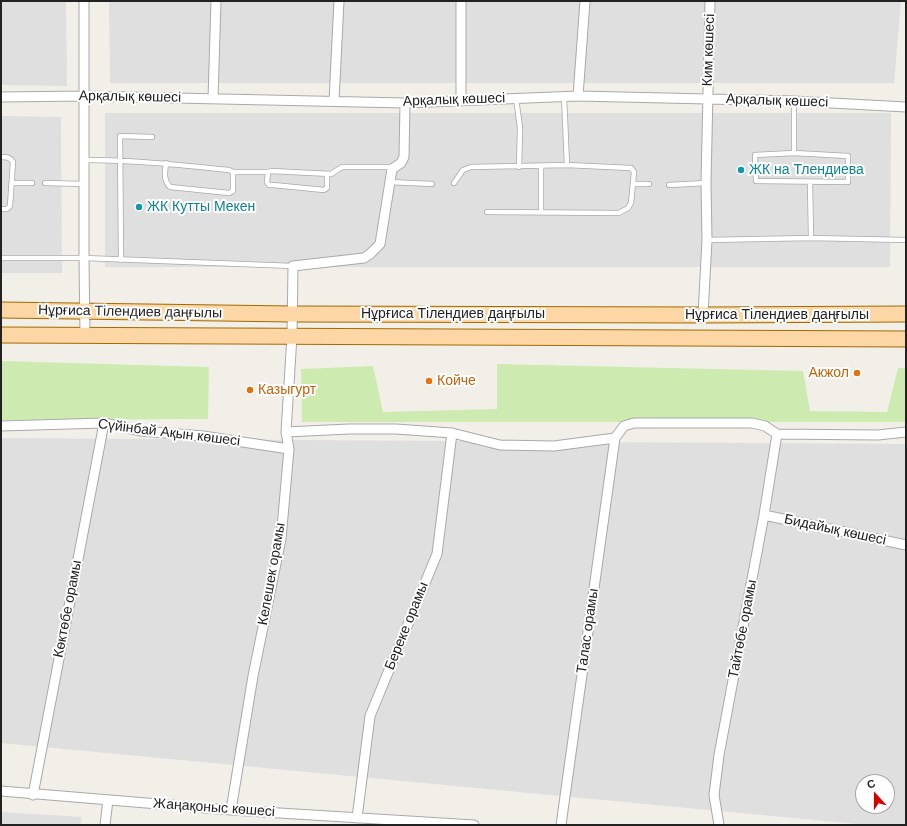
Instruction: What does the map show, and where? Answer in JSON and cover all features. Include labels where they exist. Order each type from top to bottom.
[{"type":"main road","name":"Нұрғиса Тілендиев даңғылы","points":[[1,310],[292,314],[906,314]]},
{"type":"main road","name":"Нұрғиса Тілендиев даңғылы","points":[[1,335],[906,339]]},
{"type":"street","points":[[84,1],[85,335]]},
{"type":"street","points":[[213,98],[216,1]]},
{"type":"street","points":[[334,101],[339,1]]},
{"type":"street","points":[[461,1],[461,101]]},
{"type":"street","points":[[578,96],[585,1]]},
{"type":"street","name":"Ким көшесі","points":[[703,315],[707,240],[707,99],[710,1]]},
{"type":"street","name":"Арқалық көшесі","points":[[1,97],[84,96],[405,102],[578,96],[794,101],[906,107]]},
{"type":"street","points":[[293,266],[358,260],[370,254],[380,244],[389,182],[393,167],[401,163],[404,157],[405,102]]},
{"type":"street","name":"Келешек орамы","points":[[232,810],[253,676],[281,539],[289,449],[286,432],[292,336],[293,266]]},
{"type":"street","name":"Сүйінбай Ақын көшесі","points":[[1,426],[104,423],[141,431],[203,436],[289,449]]},
{"type":"street","name":"Көктөбе орамы","points":[[33,795],[104,423]]},
{"type":"street","points":[[286,432],[349,429],[396,430],[452,433],[500,445],[554,446],[615,438],[624,426],[634,423],[752,423],[765,426],[777,434],[878,435],[906,432]]},
{"type":"street","name":"Береке орамы","points":[[357,818],[370,716],[437,554],[452,433]]},
{"type":"street","name":"Тайтөбе орамы","points":[[719,825],[714,795],[719,755],[764,515],[777,434]]},
{"type":"street","name":"Талас орамы","points":[[561,825],[615,438]]},
{"type":"street","name":"Бидайық көшесі","points":[[764,515],[906,545]]},
{"type":"street","name":"Жаңақоныс көшесі","points":[[1,791],[33,795],[410,823],[474,825]]},
{"type":"street","points":[[105,825],[108,800]]},
{"type":"lane","points":[[564,96],[567,165]]},
{"type":"lane","points":[[516,98],[520,128],[519,167]]},
{"type":"lane","points":[[794,101],[794,153]]},
{"type":"lane","points":[[121,260],[120,136],[152,137]]},
{"type":"lane","points":[[794,153],[848,156],[848,182],[810,183],[756,181],[756,155],[794,153]]},
{"type":"lane","points":[[1,157],[8,157],[13,162],[10,206],[6,209],[1,209]]},
{"type":"lane","points":[[84,160],[120,160],[166,163],[229,170],[233,172],[268,172],[271,170],[334,174],[342,167],[393,167]]},
{"type":"lane","points":[[166,163],[165,179],[166,183],[170,186],[229,193],[233,191],[233,172]]},
{"type":"lane","points":[[454,183],[463,170],[467,168],[567,165],[632,168],[634,172],[632,203],[628,208],[619,213],[487,212]]},
{"type":"lane","points":[[541,166],[541,212]]},
{"type":"lane","points":[[268,172],[269,185],[324,190],[327,188],[327,174]]},
{"type":"lane","points":[[45,182],[84,184]]},
{"type":"lane","points":[[389,182],[432,184]]},
{"type":"lane","points":[[12,183],[32,183]]},
{"type":"lane","points":[[669,185],[706,183]]},
{"type":"lane","points":[[810,183],[810,238]]},
{"type":"lane","points":[[633,184],[649,184]]},
{"type":"lane","points":[[707,240],[810,238],[906,240]]},
{"type":"lane","points":[[1,258],[84,258],[293,266]]},
{"type":"shaded area","points":[[1,1],[66,1],[67,86],[1,85]]},
{"type":"shaded area","points":[[109,1],[901,1],[894,83],[110,83]]},
{"type":"shaded area","points":[[105,113],[891,113],[890,267],[105,267]]},
{"type":"shaded area","points":[[1,116],[61,117],[62,273],[1,273]]},
{"type":"shaded area","points":[[1,438],[906,444],[906,825],[867,825],[1,743]]},
{"type":"shaded area","points":[[1,812],[82,817],[80,825],[1,825]]},
{"type":"green space","points":[[1,361],[209,367],[208,419],[1,420]]},
{"type":"green space","points":[[497,364],[803,371],[810,411],[887,412],[898,368],[906,368],[906,422],[302,422],[301,369],[373,366],[383,412],[497,409]]},
{"type":"place","name":"ЖК на Тлендиева","points":[[741,170]]},
{"type":"place","name":"ЖК Кутты Мекен","points":[[139,207]]},
{"type":"place","name":"Акжол","points":[[857,373]]},
{"type":"place","name":"Койче","points":[[429,381]]},
{"type":"place","name":"Казыгурт","points":[[250,390]]}]
